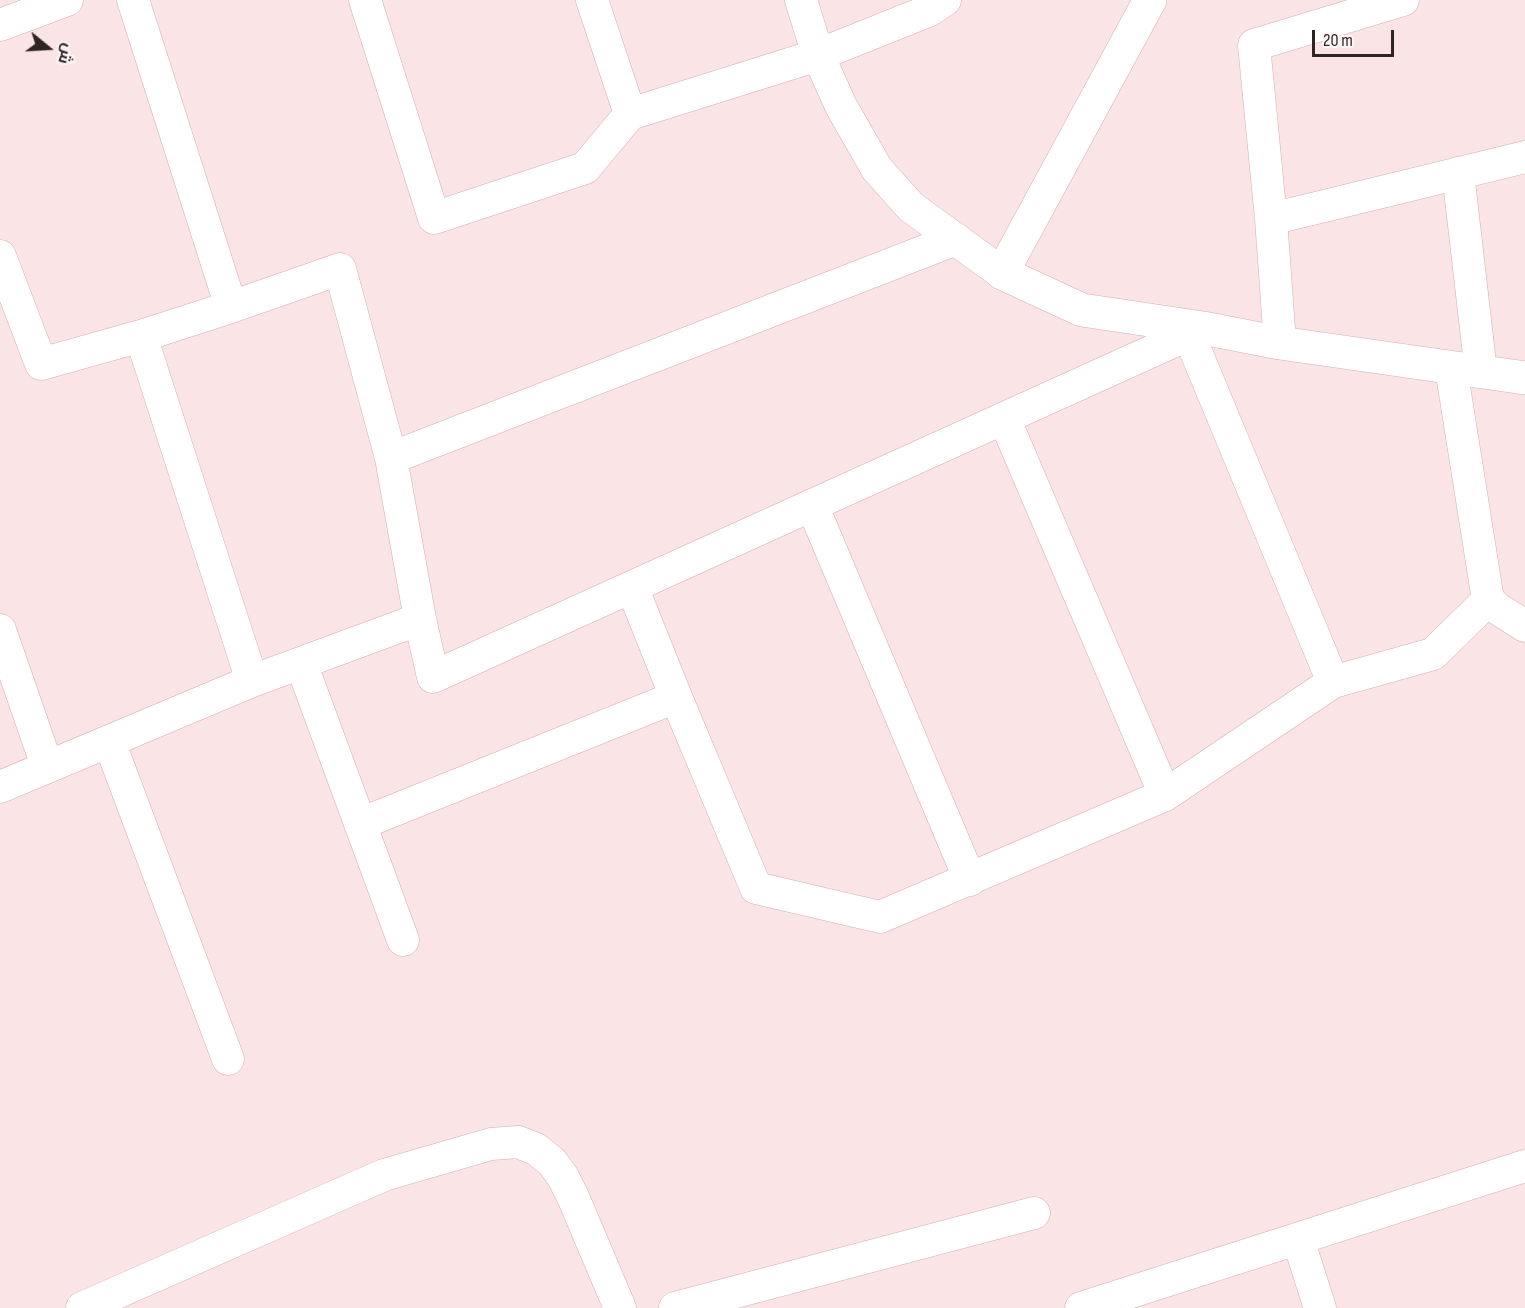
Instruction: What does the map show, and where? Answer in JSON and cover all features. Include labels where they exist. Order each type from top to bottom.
[{"type":"street","points":[[0,25],[67,0]]},
{"type":"street","points":[[133,0],[231,307]]},
{"type":"street","points":[[365,0],[434,218],[585,168],[630,114],[818,55],[928,11],[945,0]]},
{"type":"street","points":[[592,0],[630,114]]},
{"type":"street","points":[[801,0],[818,55],[841,106],[878,169],[911,207],[1002,273],[1082,310],[1196,332],[1525,378]]},
{"type":"street","points":[[1002,273],[1150,0]]},
{"type":"street","points":[[1280,343],[1271,219],[1254,45],[1403,0]]},
{"type":"street","points":[[1271,219],[1525,157]]},
{"type":"street","points":[[1458,173],[1466,370],[1488,600],[1525,626]]},
{"type":"street","points":[[391,458],[956,239]]},
{"type":"street","points":[[0,256],[7,293],[41,364],[141,336],[340,269],[391,458],[420,619],[433,677],[1196,332]]},
{"type":"street","points":[[1196,332],[1333,682]]},
{"type":"street","points":[[141,336],[252,681]]},
{"type":"street","points":[[1004,418],[1165,795]]},
{"type":"street","points":[[812,505],[970,880]]},
{"type":"street","points":[[632,587],[756,888],[880,917],[1165,795],[1333,682],[1433,654],[1488,600]]},
{"type":"street","points":[[0,787],[252,681],[420,619]]},
{"type":"street","points":[[0,630],[47,766]]},
{"type":"street","points":[[301,663],[403,940]]},
{"type":"street","points":[[360,824],[676,697]]},
{"type":"street","points":[[109,741],[228,1059]]},
{"type":"street","points":[[82,1308],[384,1175],[491,1144],[518,1142],[536,1149],[552,1162],[563,1177],[620,1308]]},
{"type":"street","points":[[1081,1308],[1525,1166]]},
{"type":"street","points":[[675,1308],[1034,1213]]},
{"type":"street","points":[[1298,1239],[1320,1308]]}]
